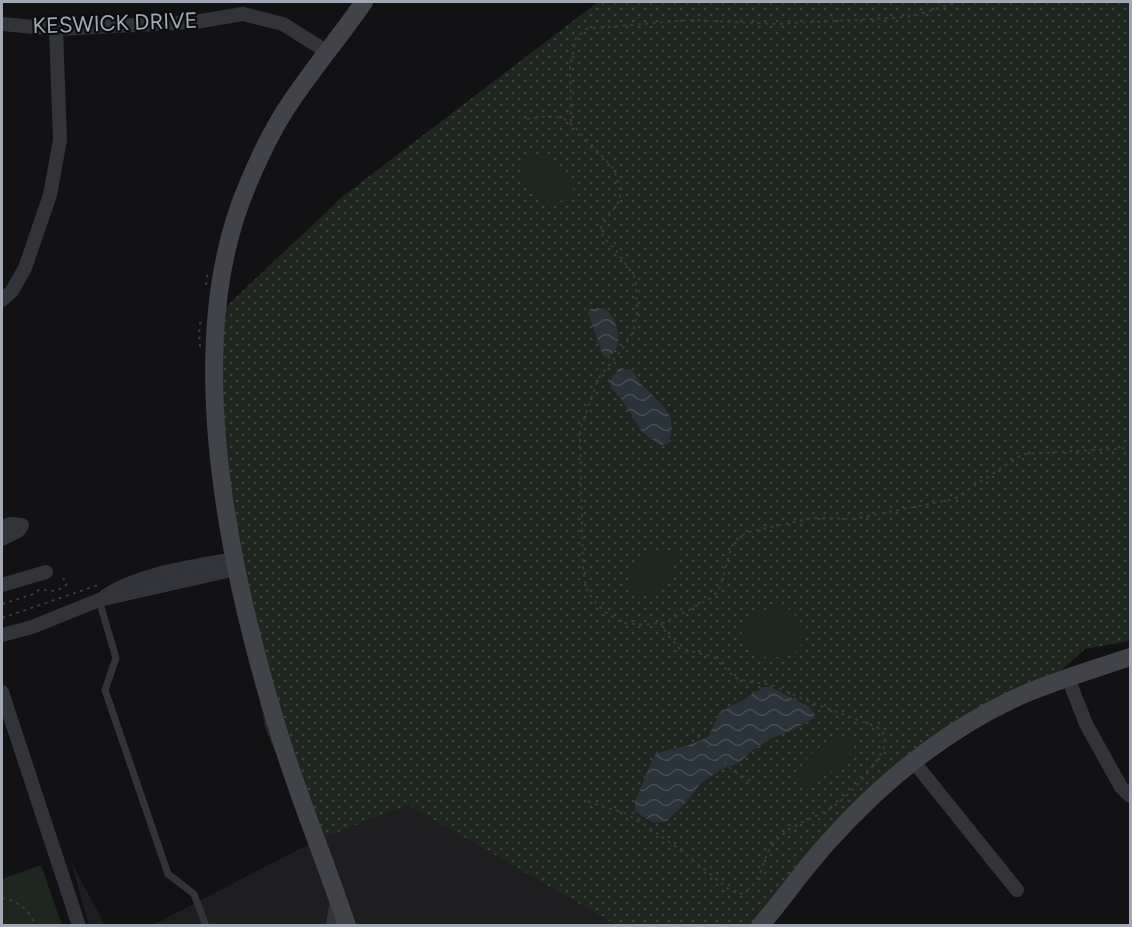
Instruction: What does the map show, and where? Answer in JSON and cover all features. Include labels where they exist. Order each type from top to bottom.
[{"type":"main road","points":[[347,926],[279,732],[261,672],[235,564],[214,405],[215,317],[227,243],[248,184],[285,111],[364,2]]},
{"type":"main road","points":[[762,925],[834,835],[859,809],[914,762],[960,728],[1024,694],[1131,657]]},
{"type":"street","name":"KESWICK DRIVE","points":[[2,24],[56,29],[195,22],[243,14],[283,24],[318,46],[326,54]]},
{"type":"street","points":[[2,300],[12,291],[26,268],[50,195],[60,140],[56,29]]},
{"type":"street","points":[[2,527],[10,524],[22,525],[18,531],[2,539]]},
{"type":"street","points":[[2,635],[33,627],[99,600],[120,586],[174,571],[235,564]]},
{"type":"street","points":[[2,585],[46,572]]},
{"type":"street","points":[[1068,678],[1086,724],[1121,787],[1131,796]]},
{"type":"street","points":[[2,692],[79,926]]},
{"type":"street","points":[[914,762],[1017,890]]},
{"type":"street","points":[[333,926],[338,898]]},
{"type":"lane","points":[[99,600],[116,658],[105,690],[168,874],[194,894],[206,926]]},
{"type":"path","points":[[571,124],[570,67],[576,38],[586,29],[687,20],[776,24],[891,18],[913,16],[959,2]]},
{"type":"path","points":[[527,119],[548,116],[563,118],[571,124],[614,169],[620,190],[620,200],[601,227],[603,237],[615,249],[636,279],[637,314],[633,332],[626,344],[598,379],[580,430],[583,569],[586,588],[593,600],[605,612],[623,623],[645,625],[666,622],[711,598],[719,590],[732,546],[739,537],[749,532],[812,518],[854,519],[954,499],[1023,454],[1131,448]]},
{"type":"path","points":[[205,292],[209,265]]},
{"type":"path","points":[[200,348],[199,334],[204,310]]},
{"type":"path","points":[[2,604],[34,594],[40,589],[52,592],[61,589],[67,584],[63,578]]},
{"type":"path","points":[[2,618],[100,584]]},
{"type":"path","points":[[588,801],[602,808],[625,813],[677,848],[731,891],[740,894],[754,885],[770,848],[787,831],[837,804],[868,771],[882,752],[885,744],[884,735],[877,727],[772,685],[734,677],[714,657],[679,648],[667,634],[661,622]]},
{"type":"path","points":[[692,730],[732,770],[754,783]]},
{"type":"path","points":[[2,898],[15,901],[22,906],[29,912],[36,926]]},
{"type":"shaded area","points":[[598,2],[1130,2],[1130,641],[1085,649],[1049,681],[928,747],[756,925],[616,925],[408,805],[315,841],[265,728],[237,576],[210,322],[342,197]]},
{"type":"shaded area","points":[[536,155],[554,162],[570,176],[575,186],[567,198],[553,204],[535,194],[526,185],[522,174],[523,167],[531,156]]},
{"type":"shaded area","points":[[672,550],[677,555],[664,587],[652,596],[633,593],[627,572],[629,567],[648,554]]},
{"type":"shaded area","points":[[781,606],[791,610],[795,615],[803,634],[802,644],[797,650],[784,656],[769,657],[756,654],[741,635],[743,628],[756,614]]},
{"type":"shaded area","points":[[851,739],[855,742],[848,755],[823,777],[806,786],[800,786],[796,777],[808,758],[826,743]]},
{"type":"shaded area","points":[[408,805],[616,925],[151,926],[315,841]]},
{"type":"shaded area","points":[[71,862],[105,925],[89,925]]},
{"type":"shaded area","points":[[41,865],[62,925],[2,925],[2,879]]},
{"type":"water","points":[[602,308],[613,318],[619,339],[615,351],[609,357],[602,353],[588,312],[590,309]]},
{"type":"water","points":[[619,368],[632,370],[641,384],[667,410],[672,425],[668,444],[660,445],[642,432],[622,400],[611,388],[610,381]]},
{"type":"water","points":[[763,687],[770,687],[810,707],[815,715],[814,718],[791,731],[771,738],[750,752],[739,763],[720,770],[700,784],[667,821],[653,823],[635,811],[635,801],[657,753],[692,744],[708,737],[720,712]]}]
